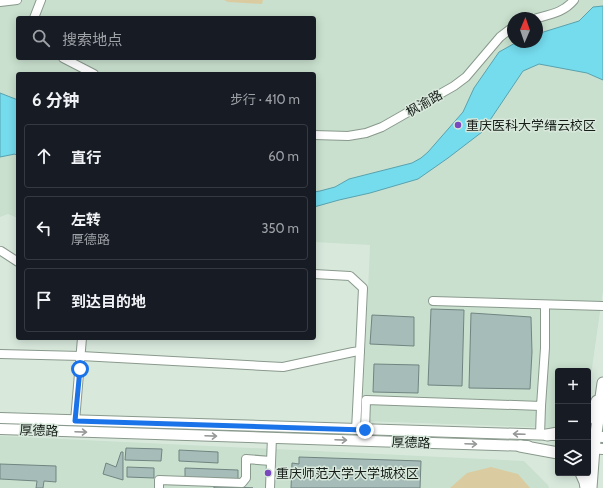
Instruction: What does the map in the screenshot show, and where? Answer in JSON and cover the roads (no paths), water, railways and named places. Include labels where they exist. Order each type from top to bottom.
[{"type":"highway","points":[[591,415],[603,385]]},
{"type":"highway","points":[[591,488],[603,385]]},
{"type":"highway","points":[[520,446],[555,452]]},
{"type":"highway","points":[[582,476],[586,488]]},
{"type":"main road","name":"厚德路","points":[[0,418],[551,435]]},
{"type":"main road","name":"厚德路","points":[[0,429],[555,447]]},
{"type":"street","points":[[0,2],[17,0]]},
{"type":"street","points":[[35,16],[41,0]]},
{"type":"street","points":[[543,16],[566,9],[574,0]]},
{"type":"street","name":"枫渝路","points":[[316,135],[348,136],[366,133],[382,128],[454,86],[466,77],[500,37],[507,32]]},
{"type":"street","points":[[67,60],[90,72]]},
{"type":"street","points":[[1,252],[16,261]]},
{"type":"street","points":[[316,274],[350,276],[363,288],[360,351],[361,430]]},
{"type":"street","points":[[434,301],[603,306]]},
{"type":"street","points":[[545,305],[545,348],[541,406],[551,435]]},
{"type":"street","points":[[75,421],[82,340]]},
{"type":"street","points":[[0,354],[81,356],[283,367],[360,351]]},
{"type":"street","points":[[361,430],[366,400],[541,406]]},
{"type":"street","points":[[270,488],[272,437]]},
{"type":"street","points":[[159,488],[159,480],[242,483],[246,478],[246,459],[271,461]]},
{"type":"water","points":[[603,6],[603,80],[587,73],[539,64],[523,71],[482,132],[418,179],[316,206],[316,192],[335,187],[349,179],[412,163],[421,158],[463,112],[474,88],[499,52],[507,48],[543,48],[543,32],[579,21],[593,7]]},
{"type":"water","points":[[0,93],[16,99],[16,155],[0,157]]},
{"type":"place","name":"重庆医科大学缙云校区","points":[[458,125]]},
{"type":"place","name":"重庆师范大学大学城校区","points":[[268,473]]}]
